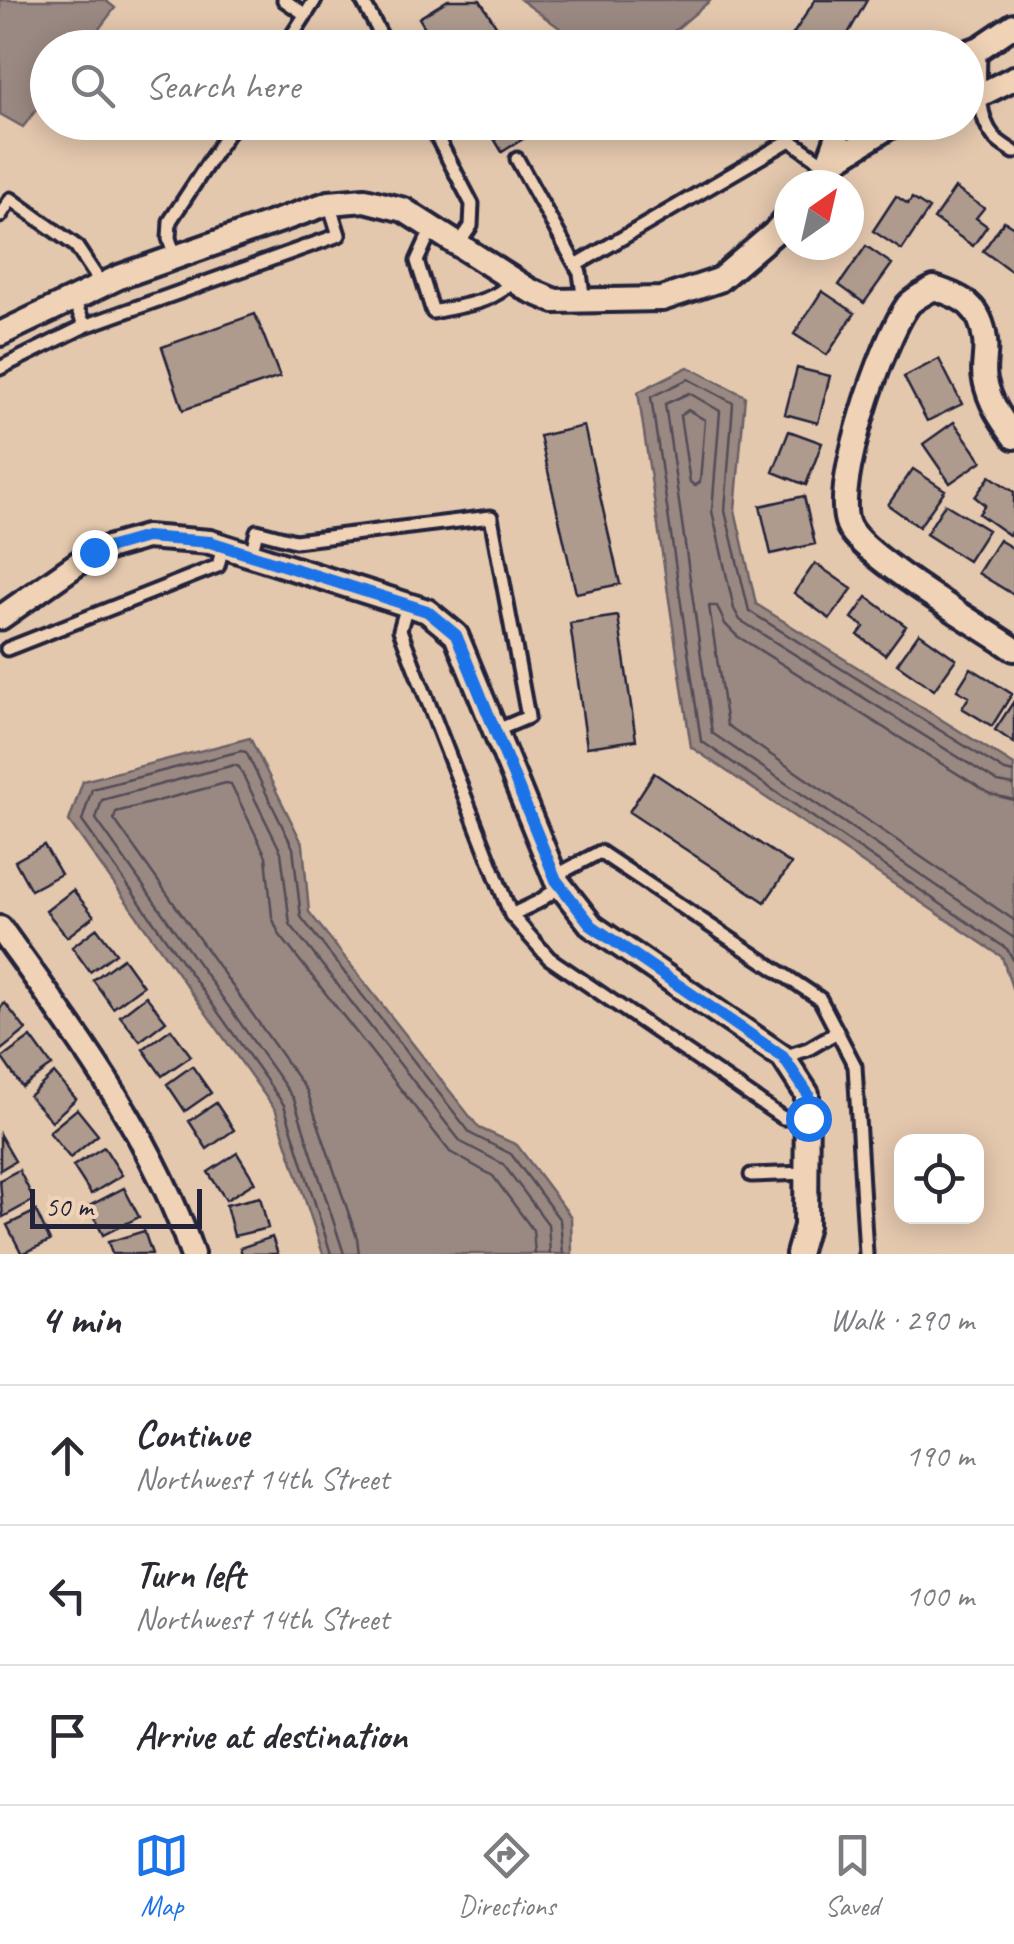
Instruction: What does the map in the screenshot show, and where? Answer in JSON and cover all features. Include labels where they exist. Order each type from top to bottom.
[{"type":"street","points":[[984,43],[1014,25]]},
{"type":"street","points":[[984,94],[1014,78]]},
{"type":"street","points":[[823,170],[836,140]]},
{"type":"street","points":[[829,170],[871,140]]},
{"type":"street","points":[[0,334],[102,285],[329,203],[364,200],[404,210],[513,280],[555,301],[662,299],[719,280],[774,233]]},
{"type":"street","points":[[1014,436],[992,407],[984,375],[986,341],[977,314],[962,297],[934,288],[910,302],[888,345],[858,426],[845,502],[848,526],[880,558],[1014,649]]},
{"type":"street","points":[[0,618],[94,552],[146,537],[210,542],[427,611],[456,635],[558,881],[592,926],[783,1057],[808,1094],[806,1226],[798,1254]]},
{"type":"street","points":[[0,928],[94,1058],[176,1205],[192,1254]]},
{"type":"lane","points":[[284,0],[306,15]]},
{"type":"lane","points":[[296,30],[316,0]]},
{"type":"lane","points":[[362,0],[378,30]]},
{"type":"lane","points":[[984,119],[994,137],[1014,152]]},
{"type":"lane","points":[[175,257],[169,238],[170,221],[223,140]]},
{"type":"lane","points":[[438,140],[472,204],[471,226],[458,245]]},
{"type":"lane","points":[[576,265],[790,140],[816,170]]},
{"type":"lane","points":[[516,159],[576,265],[584,302]]},
{"type":"lane","points":[[0,216],[11,200],[52,227],[76,246],[102,285]]},
{"type":"lane","points":[[0,368],[85,326],[339,235],[329,203]]},
{"type":"lane","points":[[432,228],[417,262],[432,312],[489,299],[503,292],[513,280]]},
{"type":"lane","points":[[73,299],[85,326]]},
{"type":"lane","points":[[251,555],[258,531],[295,541],[491,517],[528,717],[496,731]]},
{"type":"lane","points":[[7,649],[218,566],[223,546]]},
{"type":"lane","points":[[407,604],[400,630],[511,915],[548,958],[782,1118],[808,1118]]},
{"type":"lane","points":[[511,915],[538,902],[558,881],[600,852],[820,999],[855,1066],[866,1254]]},
{"type":"lane","points":[[783,1057],[808,1050],[837,1032]]},
{"type":"lane","points":[[751,1175],[806,1173]]},
{"type":"water","points":[[0,0],[105,0],[115,8],[98,30],[30,30],[30,118],[23,127],[0,114]]},
{"type":"water","points":[[521,0],[711,0],[675,30],[562,30]]},
{"type":"water","points":[[688,367],[745,396],[735,510],[756,604],[1014,765],[1014,994],[1002,957],[691,747],[638,392]]},
{"type":"water","points":[[250,738],[303,845],[309,912],[479,1128],[517,1145],[571,1217],[572,1254],[323,1254],[276,1111],[69,821],[83,781]]},
{"type":"building","points":[[448,0],[480,0],[499,30],[426,30],[419,18]]},
{"type":"building","points":[[815,0],[867,0],[850,30],[796,30]]},
{"type":"building","points":[[495,140],[521,140],[502,152]]},
{"type":"building","points":[[955,188],[984,208],[976,218],[987,226],[973,246],[934,219]]},
{"type":"building","points":[[896,196],[908,204],[912,198],[929,209],[902,250],[873,231]]},
{"type":"building","points":[[1004,221],[1014,227],[1014,273],[983,251]]},
{"type":"building","points":[[866,246],[892,264],[864,303],[839,285],[856,260],[864,260]]},
{"type":"building","points":[[822,291],[855,313],[827,355],[794,334]]},
{"type":"building","points":[[255,314],[280,377],[183,410],[162,347]]},
{"type":"building","points":[[939,359],[962,404],[927,421],[904,377]]},
{"type":"building","points":[[797,368],[830,376],[818,423],[785,414]]},
{"type":"building","points":[[954,422],[982,461],[950,483],[923,444]]},
{"type":"building","points":[[584,426],[620,584],[576,593],[540,436]]},
{"type":"building","points":[[789,431],[822,443],[806,485],[773,472]]},
{"type":"building","points":[[913,469],[945,490],[919,527],[888,505]]},
{"type":"building","points":[[990,476],[1014,492],[1014,528],[1009,535],[979,514],[985,505],[975,497]]},
{"type":"building","points":[[804,496],[815,544],[771,554],[760,506]]},
{"type":"building","points":[[945,504],[988,530],[968,561],[926,534]]},
{"type":"building","points":[[999,540],[1014,549],[1014,595],[978,573]]},
{"type":"building","points":[[815,563],[852,589],[830,619],[794,593]]},
{"type":"building","points":[[867,597],[906,626],[885,655],[858,635],[864,627],[852,618]]},
{"type":"building","points":[[618,616],[636,740],[587,747],[570,623]]},
{"type":"building","points":[[919,633],[956,659],[934,690],[897,664]]},
{"type":"building","points":[[971,668],[1012,694],[992,726],[962,708],[969,697],[957,690]]},
{"type":"building","points":[[1014,701],[1014,743],[995,730]]},
{"type":"building","points":[[654,773],[791,864],[765,902],[629,812]]},
{"type":"building","points":[[44,845],[61,874],[31,890],[15,861]]},
{"type":"building","points":[[73,890],[94,916],[67,937],[46,911]]},
{"type":"building","points":[[97,928],[116,953],[90,972],[72,947]]},
{"type":"building","points":[[123,958],[143,986],[113,1008],[93,980]]},
{"type":"building","points":[[146,996],[166,1021],[140,1041],[120,1016]]},
{"type":"building","points":[[5,1003],[26,1030],[0,1051],[0,1008]]},
{"type":"building","points":[[171,1029],[191,1056],[162,1076],[143,1049]]},
{"type":"building","points":[[31,1037],[52,1066],[22,1087],[2,1058]]},
{"type":"building","points":[[192,1066],[211,1093],[185,1111],[167,1084]]},
{"type":"building","points":[[54,1073],[76,1099],[52,1121],[29,1096]]},
{"type":"building","points":[[216,1103],[234,1130],[207,1149],[189,1121]]},
{"type":"building","points":[[77,1109],[98,1135],[70,1158],[49,1132]]},
{"type":"building","points":[[0,1135],[15,1161],[0,1170]]},
{"type":"building","points":[[104,1147],[122,1175],[91,1194],[73,1166]]},
{"type":"building","points":[[237,1153],[255,1182],[226,1200],[208,1172]]},
{"type":"building","points":[[19,1170],[34,1200],[3,1217],[0,1180]]},
{"type":"building","points":[[124,1188],[139,1217],[103,1235],[89,1206]]},
{"type":"building","points":[[260,1197],[268,1228],[234,1236],[226,1205]]},
{"type":"building","points":[[36,1211],[50,1241],[22,1254],[7,1225]]},
{"type":"building","points":[[144,1231],[152,1254],[112,1254],[108,1242]]},
{"type":"building","points":[[272,1237],[278,1254],[242,1254],[240,1248]]},
{"type":"route","points":[[94,552],[146,537],[210,542],[427,611],[456,635],[556,880],[592,926],[783,1057],[808,1094],[808,1118]]}]
